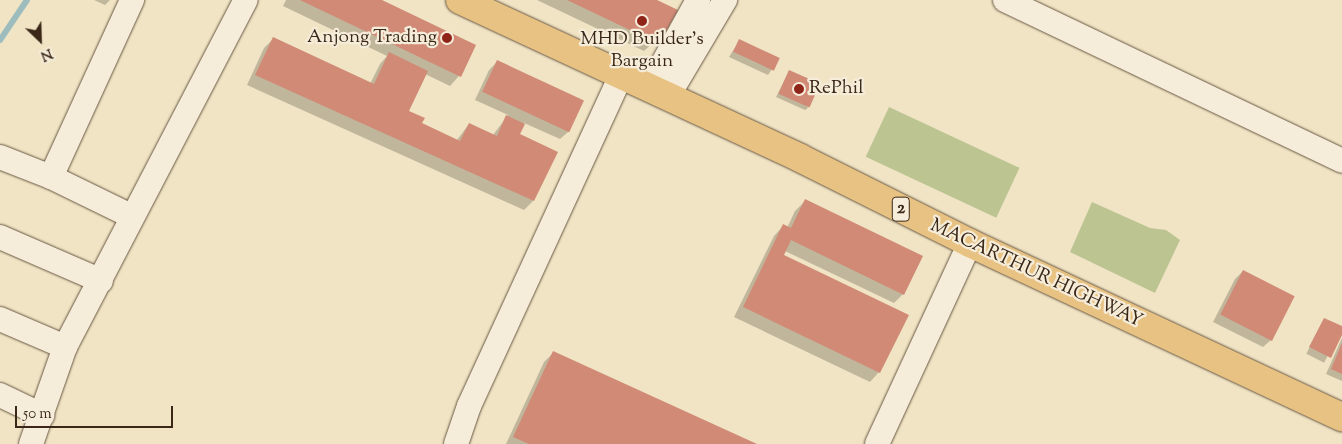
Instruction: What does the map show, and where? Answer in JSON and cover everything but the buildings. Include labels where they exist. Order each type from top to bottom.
[{"type":"highway","name":"MACARTHUR HIGHWAY","points":[[460,0],[800,158],[970,243],[1342,417]]},
{"type":"street","points":[[51,177],[132,0]]},
{"type":"street","points":[[32,444],[65,347],[101,281],[131,216],[246,0]]},
{"type":"street","points":[[658,92],[698,0]]},
{"type":"street","points":[[658,92],[725,0]]},
{"type":"street","points":[[1005,0],[1342,161]]},
{"type":"street","points":[[456,444],[469,406],[621,75]]},
{"type":"street","points":[[0,157],[51,177],[131,216]]},
{"type":"street","points":[[0,236],[101,281]]},
{"type":"street","points":[[877,444],[970,243]]},
{"type":"street","points":[[0,319],[65,347]]},
{"type":"street","points":[[0,395],[42,415]]},
{"type":"green space","points":[[889,107],[1020,168],[996,218],[866,157]]},
{"type":"green space","points":[[1092,202],[1150,228],[1166,230],[1180,240],[1155,293],[1070,252]]},
{"type":"waterway","points":[[0,40],[27,0]]},
{"type":"place","name":"MHD Builder’s Bargain","points":[[642,21]]},
{"type":"place","name":"Anjong Trading","points":[[447,38]]},
{"type":"place","name":"RePhil","points":[[799,89]]}]
